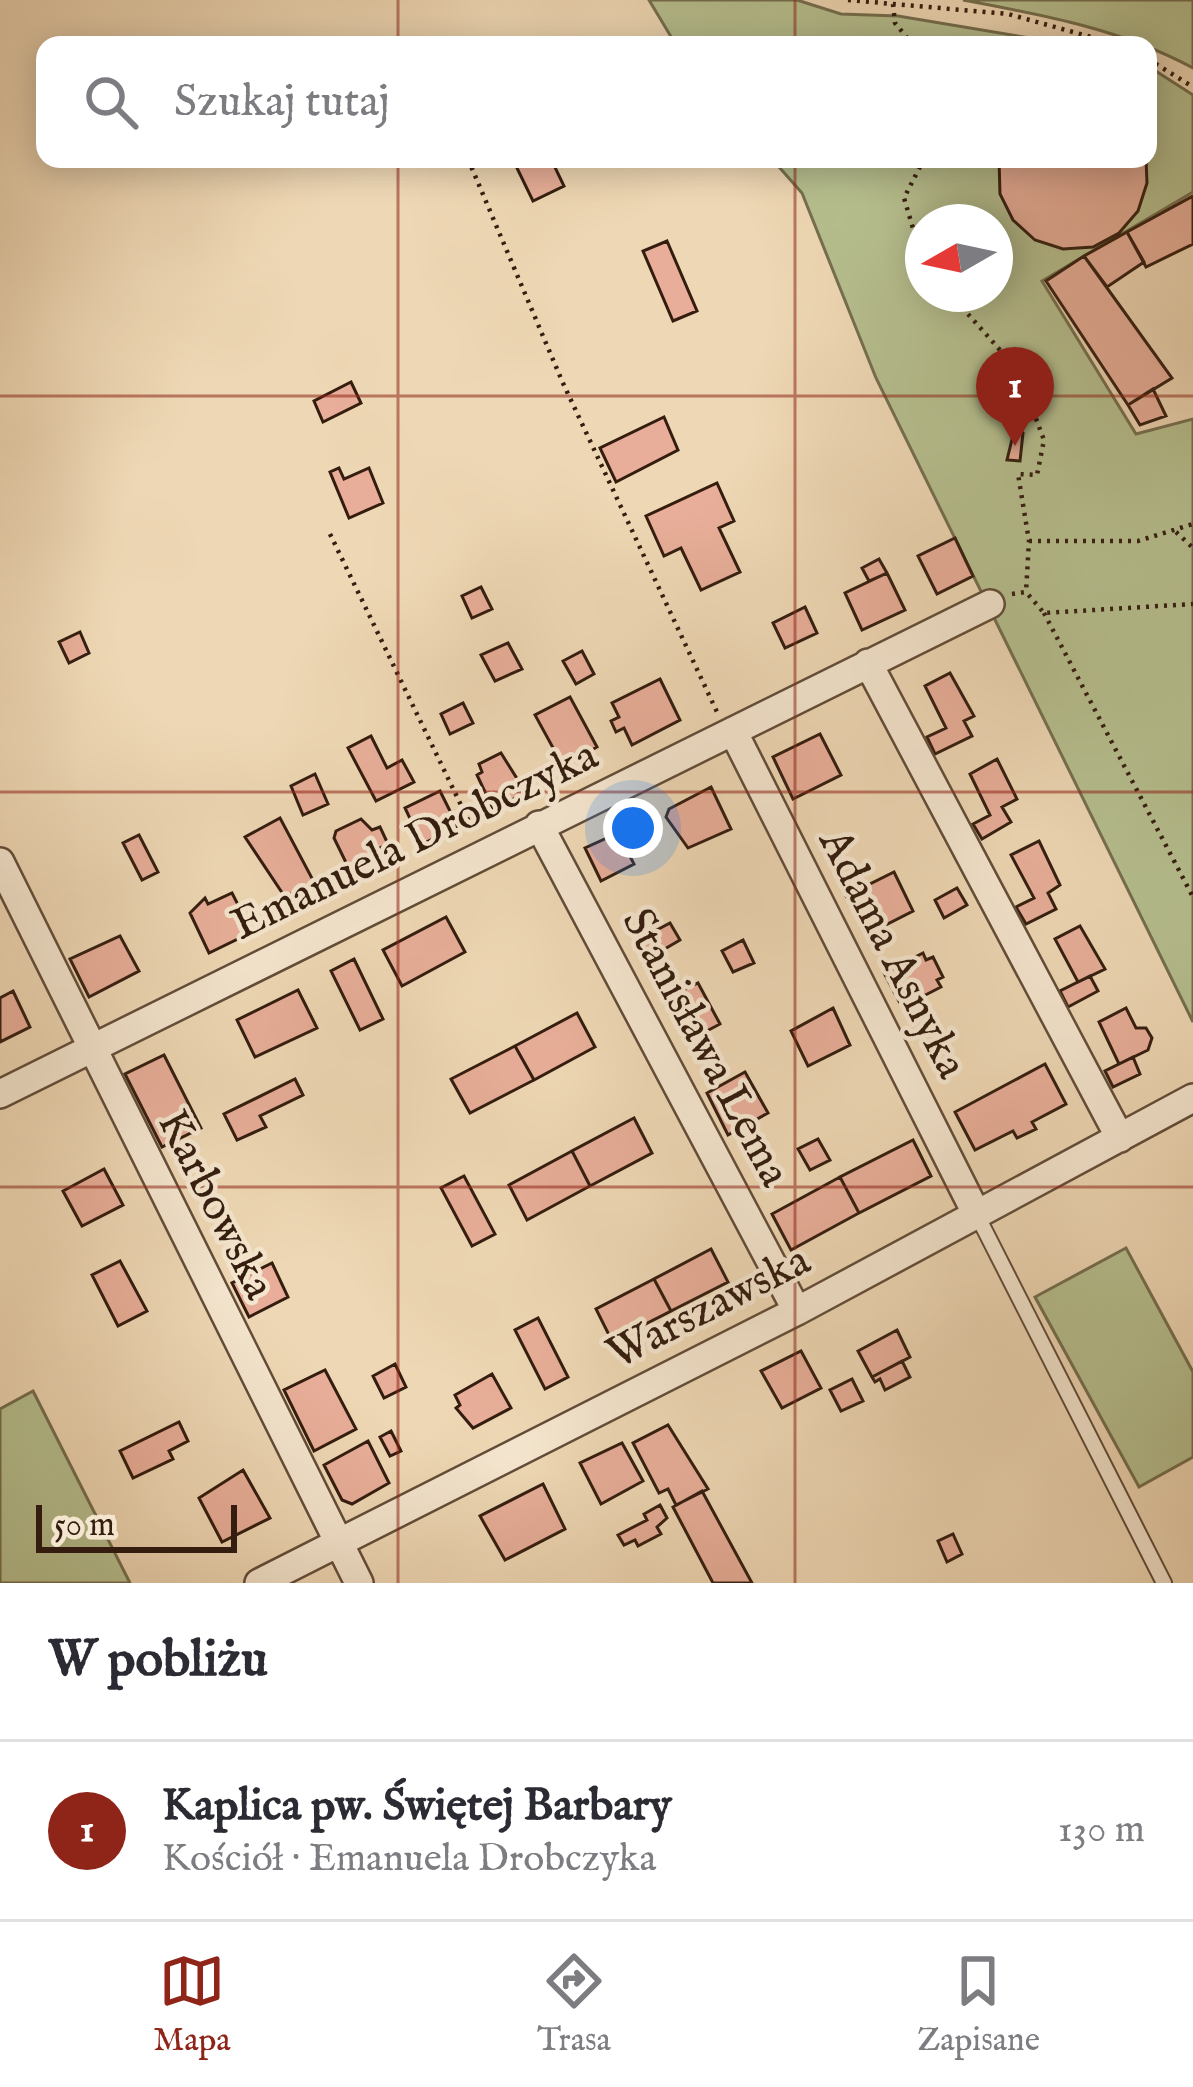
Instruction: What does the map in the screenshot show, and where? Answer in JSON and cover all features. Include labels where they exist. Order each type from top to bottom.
[{"type":"street","name":"Emanuela Drobczyka","points":[[0,1094],[1001,598]]},
{"type":"street","points":[[868,663],[1120,1138]]},
{"type":"street","name":"Adama Asnyka","points":[[730,732],[977,1215]]},
{"type":"street","name":"Stanisława Lema","points":[[539,825],[796,1311]]},
{"type":"street","name":"Karbowska","points":[[0,862],[359,1583]]},
{"type":"street","name":"Warszawska","points":[[259,1583],[796,1311],[1193,1098]]},
{"type":"lane","points":[[977,1215],[1164,1583]]},
{"type":"path","points":[[848,0],[1009,14],[1088,36]]},
{"type":"path","points":[[892,4],[895,23],[906,36]]},
{"type":"path","points":[[1157,64],[1193,86]]},
{"type":"path","points":[[472,168],[562,381],[730,732]]},
{"type":"path","points":[[906,204],[904,198],[919,168]]},
{"type":"path","points":[[966,312],[1009,360],[1044,440],[1037,476],[1018,473],[1029,541],[1026,592],[1044,614],[1193,897]]},
{"type":"path","points":[[1029,541],[1138,541],[1193,524]]},
{"type":"path","points":[[1176,532],[1193,548]]},
{"type":"path","points":[[330,534],[484,854]]},
{"type":"path","points":[[1001,598],[1026,592]]},
{"type":"path","points":[[1044,614],[1193,604]]},
{"type":"green space","points":[[649,0],[797,0],[841,14],[898,16],[1018,36],[671,36]]},
{"type":"green space","points":[[963,0],[1193,0],[1193,68],[1157,51],[1157,36],[1118,36]]},
{"type":"green space","points":[[1157,72],[1193,95],[1193,192],[1042,281],[1136,434],[1193,419],[1193,1022],[876,378],[802,193],[780,168],[1157,168]]},
{"type":"green space","points":[[1126,1248],[1193,1372],[1193,1457],[1139,1487],[1035,1297]]},
{"type":"green space","points":[[33,1391],[130,1583],[0,1583],[0,1409]]},
{"type":"building","points":[[517,168],[555,168],[564,186],[533,201]]},
{"type":"building","points":[[999,168],[1146,168],[1138,211],[1119,233],[1093,247],[1063,249],[1035,240],[1013,220],[1013,204],[1005,204]]},
{"type":"building","points":[[1193,196],[1193,244],[1146,267],[1127,232]]},
{"type":"building","points":[[1127,232],[1144,262],[1107,287],[1084,256]]},
{"type":"building","points":[[667,241],[697,311],[673,321],[643,251]]},
{"type":"building","points":[[1084,256],[1172,378],[1128,405],[1046,281]]},
{"type":"building","points":[[351,382],[361,403],[323,422],[314,401]]},
{"type":"building","points":[[1153,389],[1166,416],[1140,425],[1128,405]]},
{"type":"building","points":[[664,417],[678,450],[616,482],[600,448]]},
{"type":"building","points":[[1015,427],[1023,433],[1020,461],[1007,460]]},
{"type":"building","points":[[339,468],[344,479],[369,468],[383,503],[349,518],[330,472]]},
{"type":"building","points":[[717,483],[734,521],[719,528],[740,572],[701,590],[681,548],[664,556],[646,516]]},
{"type":"building","points":[[955,538],[973,576],[937,594],[918,556]]},
{"type":"building","points":[[879,559],[887,573],[869,581],[862,568]]},
{"type":"building","points":[[887,573],[905,610],[862,630],[845,593]]},
{"type":"building","points":[[481,587],[492,609],[472,618],[462,596]]},
{"type":"building","points":[[805,607],[817,633],[785,648],[773,623]]},
{"type":"building","points":[[80,632],[89,653],[69,663],[59,642]]},
{"type":"building","points":[[508,643],[522,669],[495,681],[481,655]]},
{"type":"building","points":[[582,651],[594,674],[576,684],[563,661]]},
{"type":"building","points":[[950,673],[974,716],[964,721],[972,736],[935,754],[927,737],[946,728],[925,686]]},
{"type":"building","points":[[660,679],[680,720],[632,745],[624,728],[616,732],[611,721],[619,717],[612,703]]},
{"type":"building","points":[[570,697],[597,747],[563,766],[535,715]]},
{"type":"building","points":[[463,703],[473,723],[450,734],[441,714]]},
{"type":"building","points":[[820,734],[841,775],[793,799],[773,757]]},
{"type":"building","points":[[371,736],[387,768],[402,760],[414,782],[376,801],[348,748]]},
{"type":"building","points":[[501,753],[526,793],[493,809],[477,775],[482,772],[479,764]]},
{"type":"building","points":[[997,759],[1017,799],[1002,807],[1011,822],[982,839],[973,824],[990,815],[970,774]]},
{"type":"building","points":[[315,774],[328,804],[303,815],[291,786]]},
{"type":"building","points":[[711,787],[731,829],[688,848],[666,817],[669,809]]},
{"type":"building","points":[[440,791],[458,827],[422,844],[405,808]]},
{"type":"building","points":[[280,818],[314,882],[285,897],[245,837]]},
{"type":"building","points":[[361,819],[372,830],[380,827],[388,844],[380,848],[389,866],[355,881],[334,838],[336,831]]},
{"type":"building","points":[[618,833],[634,864],[601,881],[585,848]]},
{"type":"building","points":[[139,835],[158,872],[142,880],[123,843]]},
{"type":"building","points":[[1039,841],[1060,885],[1048,893],[1056,909],[1026,924],[1016,907],[1034,898],[1011,855]]},
{"type":"building","points":[[894,872],[913,911],[866,935],[846,896]]},
{"type":"building","points":[[957,888],[967,905],[944,918],[935,900]]},
{"type":"building","points":[[232,893],[252,932],[209,953],[190,913],[205,898],[208,904]]},
{"type":"building","points":[[446,917],[465,952],[402,986],[383,950]]},
{"type":"building","points":[[670,923],[680,940],[651,957],[640,939]]},
{"type":"building","points":[[1080,926],[1105,969],[1078,982],[1055,939]]},
{"type":"building","points":[[120,936],[139,971],[89,997],[70,959]]},
{"type":"building","points":[[743,940],[754,963],[733,972],[722,951]]},
{"type":"building","points":[[923,953],[926,960],[933,957],[943,977],[937,980],[941,987],[902,1007],[884,973]]},
{"type":"building","points":[[354,959],[383,1019],[360,1030],[331,971]]},
{"type":"building","points":[[1090,976],[1098,991],[1068,1007],[1060,991]]},
{"type":"building","points":[[698,983],[720,1024],[686,1042],[663,999]]},
{"type":"building","points":[[298,990],[317,1028],[255,1057],[237,1020]]},
{"type":"building","points":[[13,991],[30,1027],[0,1042],[0,998]]},
{"type":"building","points":[[833,1008],[850,1045],[808,1066],[791,1031]]},
{"type":"building","points":[[1126,1008],[1136,1028],[1146,1028],[1152,1038],[1148,1050],[1119,1064],[1099,1022]]},
{"type":"building","points":[[577,1013],[595,1047],[534,1080],[515,1046]]},
{"type":"building","points":[[515,1046],[534,1080],[470,1113],[451,1079]]},
{"type":"building","points":[[164,1055],[201,1128],[162,1147],[125,1074]]},
{"type":"building","points":[[1133,1057],[1140,1074],[1113,1087],[1105,1071]]},
{"type":"building","points":[[1045,1064],[1066,1104],[1032,1122],[1036,1129],[1017,1138],[1013,1131],[975,1150],[955,1112]]},
{"type":"building","points":[[745,1072],[768,1113],[728,1135],[707,1093]]},
{"type":"building","points":[[295,1079],[303,1095],[260,1116],[266,1127],[237,1140],[224,1114]]},
{"type":"building","points":[[634,1118],[652,1153],[590,1186],[572,1151]]},
{"type":"building","points":[[818,1139],[830,1160],[810,1170],[798,1149]]},
{"type":"building","points":[[913,1140],[931,1176],[859,1213],[840,1177]]},
{"type":"building","points":[[572,1151],[590,1186],[527,1220],[509,1185]]},
{"type":"building","points":[[104,1169],[123,1205],[82,1226],[63,1191]]},
{"type":"building","points":[[464,1176],[495,1234],[472,1246],[441,1188]]},
{"type":"building","points":[[840,1177],[859,1213],[791,1250],[772,1214]]},
{"type":"building","points":[[711,1249],[728,1282],[671,1311],[654,1279]]},
{"type":"building","points":[[120,1261],[147,1311],[118,1326],[92,1275]]},
{"type":"building","points":[[272,1263],[288,1297],[249,1317],[232,1283]]},
{"type":"building","points":[[654,1279],[671,1311],[612,1341],[596,1309]]},
{"type":"building","points":[[538,1318],[568,1377],[545,1389],[515,1330]]},
{"type":"building","points":[[897,1330],[910,1357],[872,1377],[858,1351]]},
{"type":"building","points":[[801,1351],[821,1388],[782,1408],[761,1371]]},
{"type":"building","points":[[902,1361],[910,1377],[885,1390],[880,1379],[875,1382],[872,1377]]},
{"type":"building","points":[[395,1364],[406,1387],[384,1398],[373,1376]]},
{"type":"building","points":[[325,1370],[356,1429],[314,1451],[284,1390]]},
{"type":"building","points":[[492,1374],[511,1408],[473,1428],[456,1408],[460,1405],[455,1395]]},
{"type":"building","points":[[852,1379],[863,1401],[841,1411],[830,1390]]},
{"type":"building","points":[[179,1422],[188,1441],[169,1451],[173,1459],[133,1478],[120,1451]]},
{"type":"building","points":[[668,1425],[708,1489],[676,1505],[668,1489],[659,1493],[633,1443]]},
{"type":"building","points":[[391,1431],[401,1451],[390,1456],[380,1437]]},
{"type":"building","points":[[368,1441],[389,1483],[352,1504],[342,1500],[324,1465]]},
{"type":"building","points":[[622,1443],[643,1481],[601,1504],[580,1463]]},
{"type":"building","points":[[243,1470],[270,1518],[222,1542],[199,1498]]},
{"type":"building","points":[[543,1484],[565,1529],[505,1560],[480,1516]]},
{"type":"building","points":[[702,1491],[752,1583],[713,1583],[673,1507]]},
{"type":"building","points":[[660,1505],[667,1518],[657,1527],[661,1534],[638,1546],[635,1540],[624,1545],[618,1535],[647,1520],[644,1514]]},
{"type":"building","points":[[953,1534],[962,1554],[947,1562],[938,1541]]},
{"type":"place","name":"Kaplica pw. Świętej Barbary","points":[[1015,446]]}]
